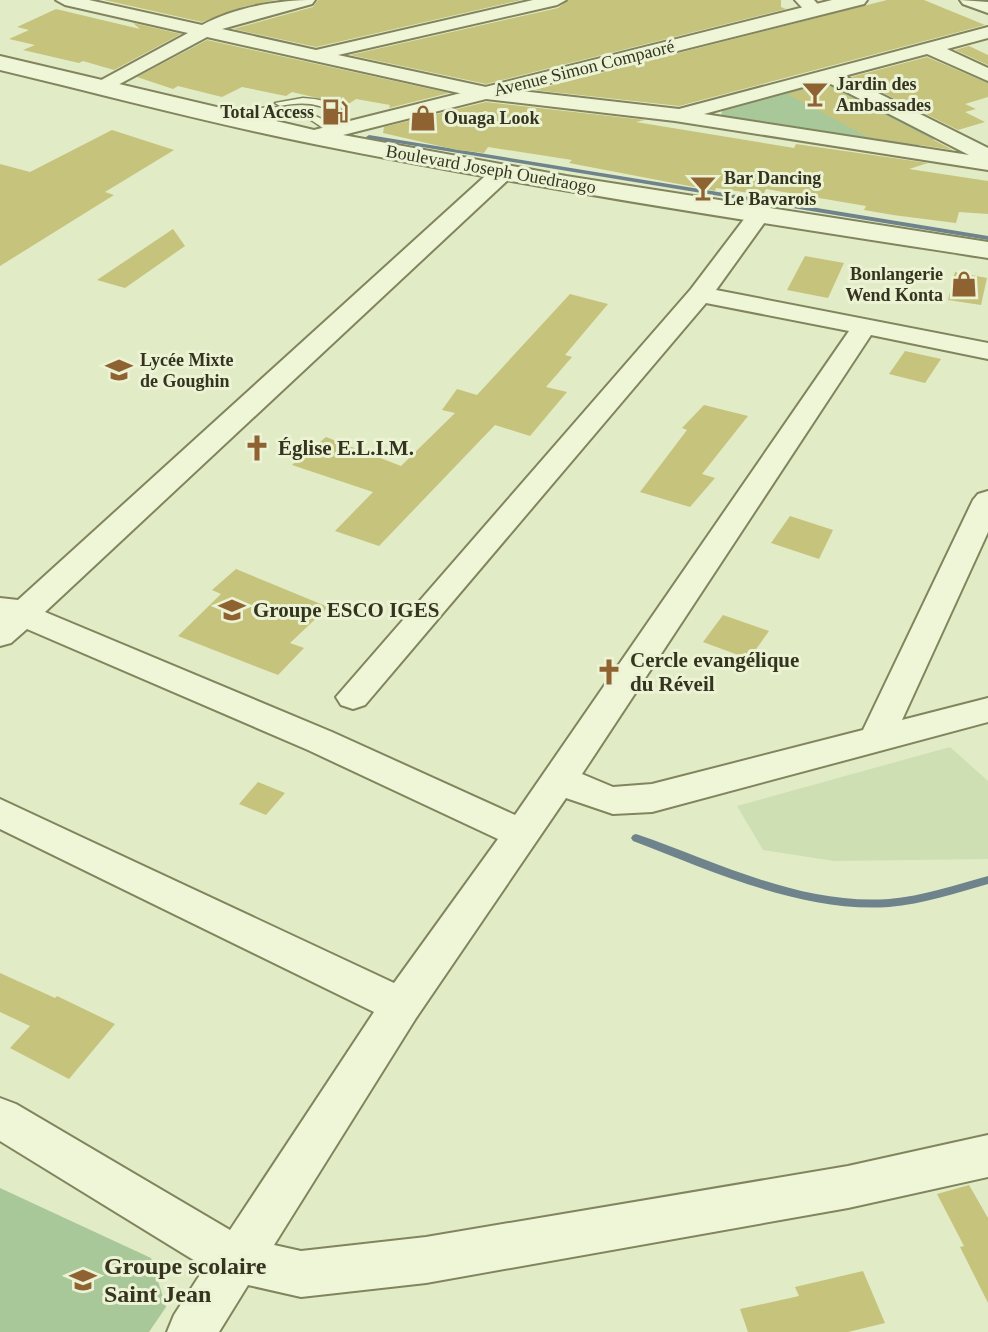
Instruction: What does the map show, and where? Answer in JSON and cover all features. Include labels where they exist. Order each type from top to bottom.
[{"type":"street","points":[[65,0],[485,93],[675,116],[988,164]]},
{"type":"street","points":[[101,88],[204,30],[241,15],[306,0]]},
{"type":"street","points":[[314,54],[557,0]]},
{"type":"street","name":"Avenue Simon Compaoré","points":[[325,131],[485,93],[809,5],[857,0]]},
{"type":"street","points":[[969,0],[988,8]]},
{"type":"street","points":[[675,116],[988,32]]},
{"type":"street","points":[[930,48],[988,75]]},
{"type":"street","name":"Boulevard Joseph Ouedraogo","points":[[3,66],[238,120],[325,131],[502,173],[988,250]]},
{"type":"street","points":[[830,76],[988,156]]},
{"type":"street","points":[[502,173],[129,514],[8,618],[320,741],[524,831]]},
{"type":"street","points":[[353,697],[700,294],[759,215]]},
{"type":"street","points":[[700,294],[988,351]]},
{"type":"street","points":[[191,1332],[401,1006],[524,831],[864,327]]},
{"type":"street","points":[[875,741],[988,500]]},
{"type":"street","points":[[558,777],[593,798],[631,801],[875,741],[988,710]]},
{"type":"street","points":[[0,813],[401,1006]]},
{"type":"street","points":[[0,1118],[237,1260],[301,1274],[426,1260],[848,1187],[988,1156]]},
{"type":"lane","points":[[238,120],[289,101],[325,103],[340,115],[325,131],[307,113],[268,109]]},
{"type":"green space","points":[[826,81],[935,139],[917,146],[727,119],[721,115],[723,109]]},
{"type":"green space","points":[[950,747],[988,781],[988,859],[834,861],[763,850],[737,806]]},
{"type":"green space","name":"Groupe scolaire Saint Jean","points":[[0,1188],[151,1258],[166,1307],[149,1332],[0,1332]]},
{"type":"building","points":[[104,0],[276,0],[242,7],[202,22]]},
{"type":"building","points":[[318,0],[521,0],[316,47],[233,29],[313,7]]},
{"type":"building","points":[[568,0],[781,0],[781,7],[786,9],[486,84],[350,55],[558,8]]},
{"type":"building","points":[[887,0],[924,0],[985,25],[679,106],[534,90]]},
{"type":"building","points":[[56,9],[140,29],[133,23],[181,34],[114,70],[83,61],[79,63],[23,50],[35,45],[9,39],[29,30],[17,27]]},
{"type":"building","points":[[207,40],[449,93],[389,108],[390,105],[356,99],[347,105],[292,92],[286,96],[242,87],[222,97],[178,86],[173,89],[137,77]]},
{"type":"building","points":[[969,46],[988,55],[988,65],[955,50]]},
{"type":"building","points":[[927,57],[988,83],[988,97],[965,104],[976,109],[965,112],[985,122],[958,130],[851,77]]},
{"type":"building","points":[[825,84],[953,150],[868,137],[787,94]]},
{"type":"building","points":[[486,102],[645,120],[636,122],[794,148],[796,144],[928,163],[909,169],[988,181],[988,214],[959,212],[956,223],[893,215],[864,210],[866,206],[766,189],[763,195],[716,188],[715,191],[569,163],[572,160],[488,147],[484,153],[457,150],[383,133],[384,127]]},
{"type":"building","points":[[112,130],[174,150],[105,192],[114,195],[0,266],[0,164],[30,172]]},
{"type":"building","points":[[173,229],[185,246],[125,288],[97,280]]},
{"type":"building","points":[[805,256],[844,263],[828,298],[787,290]]},
{"type":"building","points":[[955,272],[987,278],[981,305],[948,300]]},
{"type":"building","points":[[570,294],[608,304],[565,355],[572,357],[546,387],[567,392],[530,436],[495,425],[379,546],[335,531],[373,492],[292,465],[326,437],[401,466],[455,413],[442,410],[457,389],[477,395]]},
{"type":"building","points":[[905,351],[941,359],[925,383],[889,374]]},
{"type":"building","points":[[704,405],[748,416],[702,474],[715,478],[690,507],[640,492],[687,430],[682,428]]},
{"type":"building","points":[[790,516],[833,530],[819,559],[771,543]]},
{"type":"building","points":[[236,569],[328,607],[290,643],[304,648],[278,675],[178,636],[221,594],[212,590]]},
{"type":"building","points":[[723,615],[769,631],[749,659],[703,642]]},
{"type":"building","points":[[258,782],[285,793],[266,815],[239,804]]},
{"type":"building","points":[[0,973],[115,1024],[69,1079],[10,1048],[30,1026],[0,1012]]},
{"type":"building","points":[[969,1185],[988,1218],[988,1303],[960,1247],[964,1246],[937,1194]]},
{"type":"building","points":[[863,1271],[885,1323],[848,1332],[748,1332],[740,1309],[799,1296],[795,1287]]},
{"type":"waterway","points":[[369,137],[988,238]]},
{"type":"waterway","points":[[636,838],[752,881],[812,897],[842,901],[902,901],[988,880]]},
{"type":"place","name":"Jardin des Ambassades","points":[[815,94]]},
{"type":"place","name":"Total Access","points":[[335,112]]},
{"type":"place","name":"Ouaga Look","points":[[423,118]]},
{"type":"place","name":"Bar Dancing Le Bavarois","points":[[703,188]]},
{"type":"place","name":"Bonlangerie Wend Konta","points":[[964,284]]},
{"type":"place","name":"Lycée Mixte de Goughin","points":[[119,370]]},
{"type":"place","name":"Église E.L.I.M.","points":[[257,448]]},
{"type":"place","name":"Groupe ESCO IGES","points":[[232,610]]},
{"type":"place","name":"Cercle evangélique du Réveil","points":[[609,672]]},
{"type":"place","name":"Groupe scolaire Saint Jean","points":[[83,1280]]}]
